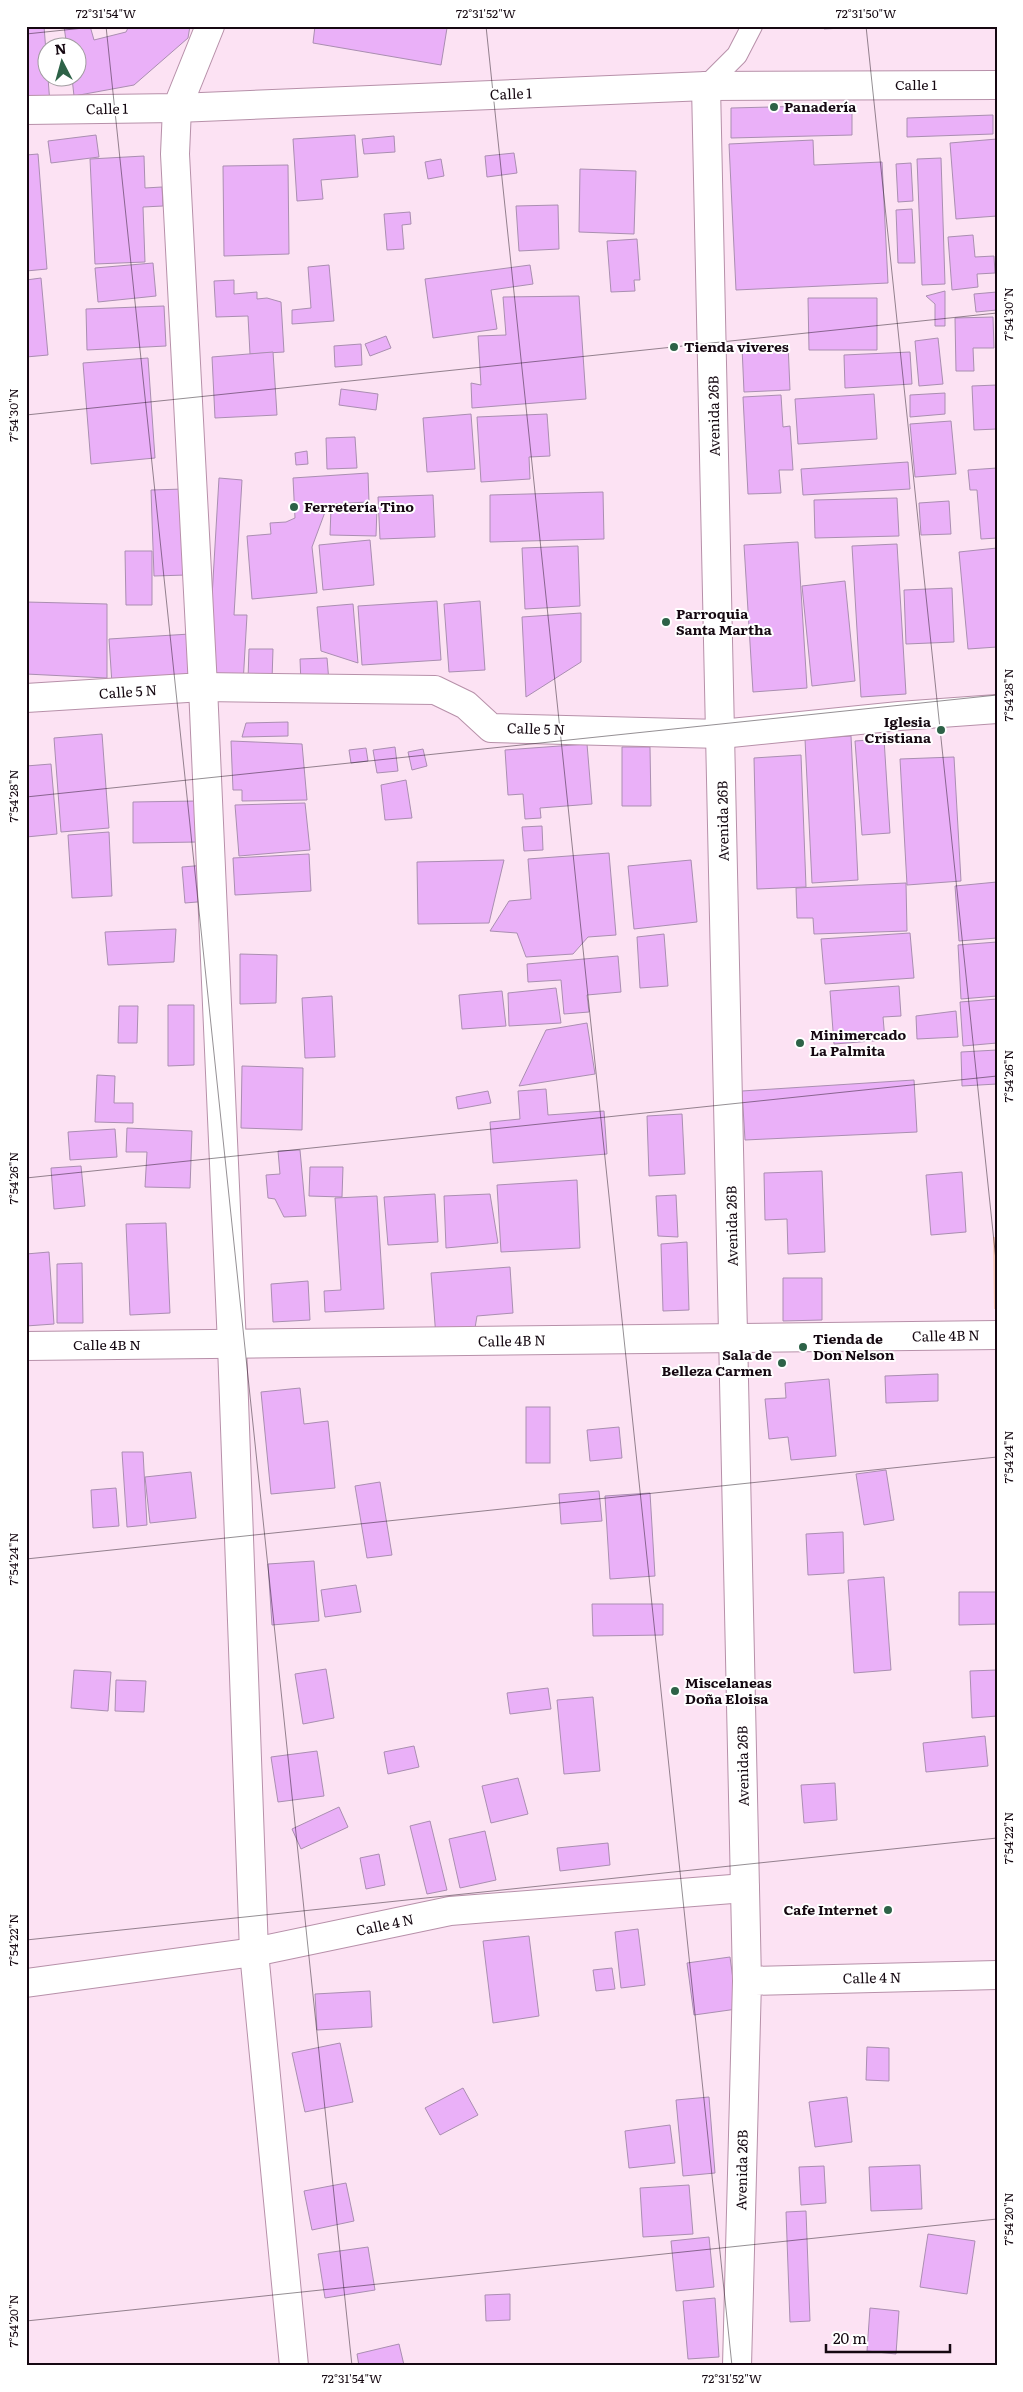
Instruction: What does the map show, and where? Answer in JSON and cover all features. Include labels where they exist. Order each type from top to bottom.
[{"type":"street","points":[[210,26],[177,108],[175,154],[232,1345],[254,1952],[294,2366]]},
{"type":"street","name":"Calle 1","points":[[26,110],[177,108],[706,86],[997,85]]},
{"type":"street","name":"Avenida 26B","points":[[706,86],[747,1981],[737,2366]]},
{"type":"street","name":"Calle 5 N","points":[[26,698],[202,687],[435,690],[466,705],[491,728],[721,734],[898,716],[997,709]]},
{"type":"street","name":"Calle 4B N","points":[[26,1346],[997,1336]]},
{"type":"street","name":"Calle 4 N","points":[[26,1983],[254,1952],[450,1911],[745,1888]]},
{"type":"street","name":"Calle 4 N","points":[[747,1981],[997,1975]]},
{"type":"lane","points":[[706,86],[738,56],[752,26]]},
{"type":"shaded area","points":[[993,1237],[997,1237],[997,1309],[994,1309]]},
{"type":"building","points":[[26,26],[44,26],[45,38],[38,38],[38,88],[49,88],[50,104],[26,106]]},
{"type":"building","points":[[64,26],[90,26],[94,40],[126,32],[129,26],[190,26],[188,38],[134,85],[74,96],[73,88],[88,88],[88,38],[66,38]]},
{"type":"building","points":[[315,26],[435,26],[447,28],[441,65],[313,43]]},
{"type":"building","points":[[823,26],[879,26],[824,29]]},
{"type":"building","points":[[852,105],[852,135],[731,138],[731,108]]},
{"type":"building","points":[[993,115],[993,134],[907,137],[907,118]]},
{"type":"building","points":[[96,135],[99,157],[51,163],[48,141]]},
{"type":"building","points":[[355,135],[358,177],[321,180],[323,199],[297,201],[293,139]]},
{"type":"building","points":[[394,136],[395,152],[364,154],[362,139]]},
{"type":"building","points":[[997,139],[997,216],[956,219],[950,143]]},
{"type":"building","points":[[813,140],[814,165],[882,162],[888,283],[736,290],[729,144]]},
{"type":"building","points":[[514,153],[517,173],[487,177],[485,156]]},
{"type":"building","points":[[38,154],[47,269],[26,271],[26,155]]},
{"type":"building","points":[[144,156],[145,188],[162,187],[163,206],[143,207],[145,262],[95,264],[90,159]]},
{"type":"building","points":[[941,158],[945,284],[922,285],[917,159]]},
{"type":"building","points":[[441,159],[444,176],[428,179],[425,162]]},
{"type":"building","points":[[911,163],[913,201],[898,202],[896,164]]},
{"type":"building","points":[[288,165],[289,254],[224,256],[223,166]]},
{"type":"building","points":[[580,169],[636,171],[634,234],[579,232]]},
{"type":"building","points":[[558,205],[559,249],[519,251],[516,206]]},
{"type":"building","points":[[912,209],[915,263],[898,263],[896,210]]},
{"type":"building","points":[[410,212],[411,224],[402,225],[404,249],[387,250],[384,214]]},
{"type":"building","points":[[973,235],[975,257],[994,256],[995,273],[977,274],[978,287],[952,290],[948,237]]},
{"type":"building","points":[[637,239],[640,280],[634,280],[635,291],[611,292],[607,241]]},
{"type":"building","points":[[153,263],[156,296],[98,302],[95,268]]},
{"type":"building","points":[[329,265],[334,321],[292,324],[292,310],[311,308],[308,267]]},
{"type":"building","points":[[530,265],[533,284],[491,290],[497,329],[433,338],[425,279]]},
{"type":"building","points":[[41,278],[48,355],[26,357],[26,280]]},
{"type":"building","points":[[234,280],[234,294],[257,292],[257,299],[267,298],[281,302],[284,352],[250,354],[248,316],[216,317],[214,281]]},
{"type":"building","points":[[945,291],[945,326],[935,326],[935,304],[926,296]]},
{"type":"building","points":[[997,292],[997,310],[976,312],[974,294]]},
{"type":"building","points":[[579,296],[586,399],[472,408],[471,383],[481,385],[478,336],[506,335],[503,297]]},
{"type":"building","points":[[808,298],[877,298],[877,350],[809,350]]},
{"type":"building","points":[[164,306],[166,346],[87,350],[86,309]]},
{"type":"building","points":[[993,317],[994,348],[973,348],[974,371],[956,371],[955,318]]},
{"type":"building","points":[[386,336],[391,348],[370,356],[365,344]]},
{"type":"building","points":[[938,338],[943,384],[919,386],[915,341]]},
{"type":"building","points":[[361,344],[362,365],[335,367],[334,346]]},
{"type":"building","points":[[788,344],[790,390],[744,392],[742,347]]},
{"type":"building","points":[[273,352],[277,415],[215,418],[212,357]]},
{"type":"building","points":[[910,352],[912,384],[845,388],[844,355]]},
{"type":"building","points":[[148,358],[155,458],[91,464],[83,363]]},
{"type":"building","points":[[997,385],[997,429],[974,430],[972,386]]},
{"type":"building","points":[[341,389],[378,394],[376,410],[339,405]]},
{"type":"building","points":[[945,393],[945,414],[910,417],[910,395]]},
{"type":"building","points":[[874,394],[877,439],[798,444],[795,399]]},
{"type":"building","points":[[781,395],[783,427],[790,426],[793,470],[779,470],[781,493],[748,494],[743,397]]},
{"type":"building","points":[[471,414],[475,469],[427,472],[423,418]]},
{"type":"building","points":[[547,414],[550,456],[529,457],[530,479],[481,482],[477,417]]},
{"type":"building","points":[[951,421],[956,474],[915,477],[910,424]]},
{"type":"building","points":[[355,437],[357,468],[327,469],[326,438]]},
{"type":"building","points":[[307,451],[308,464],[296,465],[295,453]]},
{"type":"building","points":[[908,462],[910,489],[803,495],[801,469]]},
{"type":"building","points":[[997,468],[997,538],[981,539],[977,490],[970,490],[968,470]]},
{"type":"building","points":[[368,473],[369,502],[328,504],[312,547],[317,593],[252,599],[247,536],[271,534],[270,523],[286,522],[295,518],[293,478]]},
{"type":"building","points":[[219,478],[242,480],[234,615],[247,615],[243,684],[207,682]]},
{"type":"building","points":[[184,489],[186,575],[154,576],[151,490]]},
{"type":"building","points":[[603,492],[604,539],[490,542],[490,495]]},
{"type":"building","points":[[433,495],[435,537],[380,539],[378,497]]},
{"type":"building","points":[[897,498],[899,536],[815,538],[814,500]]},
{"type":"building","points":[[949,501],[951,534],[921,535],[919,503]]},
{"type":"building","points":[[331,508],[377,508],[376,536],[330,535]]},
{"type":"building","points":[[370,540],[374,585],[323,590],[319,545]]},
{"type":"building","points":[[798,542],[807,688],[753,692],[744,545]]},
{"type":"building","points":[[897,544],[906,694],[861,697],[852,546]]},
{"type":"building","points":[[578,546],[580,606],[525,609],[522,548]]},
{"type":"building","points":[[997,548],[997,647],[968,649],[959,552]]},
{"type":"building","points":[[125,551],[152,551],[152,605],[126,605]]},
{"type":"building","points":[[845,581],[855,681],[812,686],[802,586]]},
{"type":"building","points":[[952,588],[954,642],[906,644],[904,590]]},
{"type":"building","points":[[437,601],[441,660],[362,665],[358,606]]},
{"type":"building","points":[[480,601],[485,670],[449,672],[444,604]]},
{"type":"building","points":[[26,602],[107,604],[107,678],[26,674]]},
{"type":"building","points":[[353,604],[358,663],[321,651],[317,607]]},
{"type":"building","points":[[581,613],[581,662],[526,697],[522,617]]},
{"type":"building","points":[[190,634],[193,679],[112,684],[109,639]]},
{"type":"building","points":[[249,649],[273,649],[272,680],[248,680]]},
{"type":"building","points":[[327,658],[329,682],[301,684],[300,659]]},
{"type":"building","points":[[288,722],[288,736],[242,737],[246,723]]},
{"type":"building","points":[[102,734],[109,828],[61,832],[54,738]]},
{"type":"building","points":[[851,736],[858,880],[812,883],[805,739]]},
{"type":"building","points":[[884,739],[890,833],[862,835],[855,741]]},
{"type":"building","points":[[231,741],[302,744],[307,800],[242,801],[242,790],[233,790]]},
{"type":"building","points":[[587,744],[592,804],[540,808],[541,818],[525,819],[523,794],[508,795],[505,750]]},
{"type":"building","points":[[395,747],[398,771],[377,773],[373,750]]},
{"type":"building","points":[[622,747],[650,747],[651,806],[622,806]]},
{"type":"building","points":[[366,748],[368,761],[351,763],[349,750]]},
{"type":"building","points":[[423,749],[427,766],[412,770],[408,752]]},
{"type":"building","points":[[801,755],[806,887],[757,889],[754,758]]},
{"type":"building","points":[[954,757],[961,881],[907,885],[900,759]]},
{"type":"building","points":[[51,764],[57,834],[26,837],[26,766]]},
{"type":"building","points":[[406,780],[412,818],[385,820],[381,785]]},
{"type":"building","points":[[197,801],[198,842],[133,843],[133,802]]},
{"type":"building","points":[[305,803],[310,850],[239,856],[235,805]]},
{"type":"building","points":[[542,826],[543,850],[524,851],[522,827]]},
{"type":"building","points":[[109,832],[112,896],[72,898],[68,835]]},
{"type":"building","points":[[609,853],[616,935],[588,937],[573,954],[526,957],[517,933],[490,931],[509,901],[531,899],[528,859]]},
{"type":"building","points":[[309,854],[311,891],[235,895],[233,858]]},
{"type":"building","points":[[504,860],[489,923],[418,924],[417,862]]},
{"type":"building","points":[[691,860],[697,922],[634,929],[628,866]]},
{"type":"building","points":[[206,865],[209,901],[185,903],[182,867]]},
{"type":"building","points":[[997,882],[997,938],[959,941],[955,886]]},
{"type":"building","points":[[906,883],[907,931],[814,934],[813,918],[797,918],[796,888]]},
{"type":"building","points":[[176,929],[174,962],[108,965],[105,932]]},
{"type":"building","points":[[910,933],[914,978],[825,984],[821,939]]},
{"type":"building","points":[[664,934],[668,986],[640,988],[637,937]]},
{"type":"building","points":[[997,942],[997,996],[961,999],[958,945]]},
{"type":"building","points":[[240,954],[277,955],[276,1003],[240,1004]]},
{"type":"building","points":[[618,956],[621,992],[587,995],[589,1012],[564,1014],[561,980],[528,982],[527,964]]},
{"type":"building","points":[[899,986],[901,1016],[883,1017],[885,1040],[834,1044],[830,991]]},
{"type":"building","points":[[556,988],[561,1023],[509,1026],[508,993]]},
{"type":"building","points":[[502,991],[506,1026],[462,1029],[459,995]]},
{"type":"building","points":[[332,996],[335,1057],[305,1058],[302,998]]},
{"type":"building","points":[[997,999],[997,1043],[963,1046],[960,1002]]},
{"type":"building","points":[[168,1005],[194,1005],[194,1065],[168,1066]]},
{"type":"building","points":[[119,1006],[138,1006],[137,1043],[118,1043]]},
{"type":"building","points":[[956,1011],[958,1037],[917,1039],[916,1016]]},
{"type":"building","points":[[587,1023],[595,1074],[519,1086],[546,1030]]},
{"type":"building","points":[[997,1050],[997,1084],[962,1086],[961,1052]]},
{"type":"building","points":[[242,1066],[303,1068],[302,1130],[241,1128]]},
{"type":"building","points":[[97,1075],[115,1076],[114,1103],[133,1103],[133,1123],[95,1122]]},
{"type":"building","points":[[914,1080],[917,1132],[745,1140],[742,1091]]},
{"type":"building","points":[[546,1089],[548,1115],[604,1111],[607,1154],[493,1163],[490,1122],[520,1119],[518,1091]]},
{"type":"building","points":[[488,1091],[491,1103],[458,1109],[456,1097]]},
{"type":"building","points":[[682,1114],[685,1174],[649,1176],[647,1116]]},
{"type":"building","points":[[127,1128],[192,1131],[190,1188],[145,1187],[147,1152],[126,1152]]},
{"type":"building","points":[[115,1129],[117,1157],[70,1160],[68,1132]]},
{"type":"building","points":[[300,1150],[306,1216],[284,1217],[275,1199],[268,1198],[266,1175],[280,1174],[278,1151]]},
{"type":"building","points":[[81,1166],[85,1206],[54,1209],[51,1168]]},
{"type":"building","points":[[310,1167],[343,1167],[342,1197],[309,1196]]},
{"type":"building","points":[[822,1171],[825,1252],[788,1254],[787,1219],[765,1220],[764,1173]]},
{"type":"building","points":[[962,1172],[966,1232],[931,1235],[926,1175]]},
{"type":"building","points":[[577,1180],[580,1248],[501,1252],[497,1185]]},
{"type":"building","points":[[435,1194],[438,1242],[388,1245],[384,1197]]},
{"type":"building","points":[[490,1194],[498,1243],[446,1248],[444,1196]]},
{"type":"building","points":[[676,1195],[678,1237],[658,1236],[656,1196]]},
{"type":"building","points":[[377,1196],[384,1309],[325,1312],[324,1291],[341,1290],[335,1198]]},
{"type":"building","points":[[166,1223],[170,1313],[130,1315],[126,1224]]},
{"type":"building","points":[[687,1242],[689,1310],[663,1311],[661,1244]]},
{"type":"building","points":[[49,1252],[54,1324],[26,1326],[26,1254]]},
{"type":"building","points":[[82,1263],[83,1323],[57,1323],[57,1264]]},
{"type":"building","points":[[510,1267],[513,1313],[477,1316],[474,1334],[436,1337],[431,1273]]},
{"type":"building","points":[[783,1278],[822,1278],[822,1320],[783,1321]]},
{"type":"building","points":[[308,1281],[310,1320],[273,1322],[271,1284]]},
{"type":"building","points":[[938,1374],[938,1401],[886,1403],[885,1376]]},
{"type":"building","points":[[829,1379],[836,1456],[791,1460],[788,1437],[769,1439],[765,1399],[786,1398],[785,1383]]},
{"type":"building","points":[[300,1388],[304,1424],[328,1421],[335,1488],[271,1494],[261,1392]]},
{"type":"building","points":[[526,1407],[550,1407],[550,1463],[526,1463]]},
{"type":"building","points":[[619,1427],[622,1458],[590,1461],[587,1430]]},
{"type":"building","points":[[122,1452],[143,1452],[147,1525],[127,1527]]},
{"type":"building","points":[[886,1470],[894,1520],[864,1525],[856,1474]]},
{"type":"building","points":[[191,1472],[196,1518],[150,1523],[145,1477]]},
{"type":"building","points":[[380,1482],[392,1555],[367,1558],[355,1486]]},
{"type":"building","points":[[116,1488],[119,1526],[93,1528],[91,1490]]},
{"type":"building","points":[[599,1491],[602,1521],[561,1524],[559,1494]]},
{"type":"building","points":[[650,1493],[655,1576],[610,1579],[605,1496]]},
{"type":"building","points":[[843,1532],[844,1573],[808,1575],[806,1534]]},
{"type":"building","points":[[314,1561],[319,1621],[272,1625],[268,1564]]},
{"type":"building","points":[[884,1577],[891,1670],[854,1673],[848,1580]]},
{"type":"building","points":[[356,1585],[361,1612],[325,1617],[321,1590]]},
{"type":"building","points":[[959,1592],[997,1592],[997,1624],[959,1625]]},
{"type":"building","points":[[592,1604],[663,1604],[663,1635],[593,1636]]},
{"type":"building","points":[[326,1669],[334,1718],[303,1724],[295,1674]]},
{"type":"building","points":[[74,1670],[111,1672],[108,1711],[71,1708]]},
{"type":"building","points":[[997,1670],[997,1716],[972,1718],[970,1671]]},
{"type":"building","points":[[116,1680],[146,1681],[144,1712],[115,1711]]},
{"type":"building","points":[[548,1688],[551,1709],[510,1714],[507,1693]]},
{"type":"building","points":[[593,1697],[600,1771],[564,1774],[557,1700]]},
{"type":"building","points":[[985,1736],[988,1766],[926,1772],[923,1743]]},
{"type":"building","points":[[414,1746],[419,1767],[388,1774],[384,1752]]},
{"type":"building","points":[[317,1751],[324,1796],[278,1802],[271,1757]]},
{"type":"building","points":[[518,1778],[528,1814],[491,1823],[482,1786]]},
{"type":"building","points":[[835,1783],[837,1820],[804,1823],[801,1785]]},
{"type":"building","points":[[339,1807],[348,1827],[301,1849],[292,1829]]},
{"type":"building","points":[[430,1821],[447,1890],[427,1894],[410,1826]]},
{"type":"building","points":[[485,1831],[496,1880],[460,1888],[449,1839]]},
{"type":"building","points":[[608,1843],[610,1865],[560,1871],[557,1848]]},
{"type":"building","points":[[379,1854],[385,1885],[366,1889],[360,1858]]},
{"type":"building","points":[[638,1929],[645,1985],[621,1988],[615,1932]]},
{"type":"building","points":[[529,1936],[539,2016],[493,2023],[483,1941]]},
{"type":"building","points":[[730,1957],[737,2009],[694,2015],[687,1963]]},
{"type":"building","points":[[612,1968],[615,1989],[596,1991],[593,1970]]},
{"type":"building","points":[[370,1991],[372,2027],[317,2030],[315,1994]]},
{"type":"building","points":[[340,2043],[353,2102],[305,2112],[292,2053]]},
{"type":"building","points":[[867,2047],[889,2048],[889,2081],[866,2080]]},
{"type":"building","points":[[463,2088],[478,2115],[440,2135],[425,2108]]},
{"type":"building","points":[[709,2097],[715,2173],[683,2176],[676,2100]]},
{"type":"building","points":[[847,2097],[852,2142],[815,2147],[809,2102]]},
{"type":"building","points":[[670,2125],[675,2163],[629,2168],[625,2131]]},
{"type":"building","points":[[920,2165],[922,2209],[871,2211],[869,2167]]},
{"type":"building","points":[[824,2166],[826,2203],[801,2205],[799,2167]]},
{"type":"building","points":[[346,2183],[354,2221],[312,2230],[304,2191]]},
{"type":"building","points":[[689,2185],[693,2234],[643,2237],[640,2188]]},
{"type":"building","points":[[806,2211],[810,2321],[790,2322],[786,2212]]},
{"type":"building","points":[[928,2234],[975,2241],[967,2294],[920,2287]]},
{"type":"building","points":[[709,2237],[714,2287],[676,2291],[671,2241]]},
{"type":"building","points":[[368,2247],[375,2290],[325,2298],[318,2254]]},
{"type":"building","points":[[510,2294],[510,2320],[486,2321],[485,2295]]},
{"type":"building","points":[[715,2298],[719,2357],[688,2359],[683,2301]]},
{"type":"building","points":[[870,2308],[899,2311],[896,2354],[867,2351]]},
{"type":"building","points":[[399,2344],[404,2365],[359,2366],[357,2354]]},
{"type":"place","name":"Panadería","points":[[774,107]]},
{"type":"place","name":"Tienda viveres","points":[[674,347]]},
{"type":"place","name":"Ferretería Tino","points":[[294,507]]},
{"type":"place","name":"Parroquia Santa Martha","points":[[666,622]]},
{"type":"place","name":"Iglesia Cristiana","points":[[941,730]]},
{"type":"place","name":"Minimercado La Palmita","points":[[800,1043]]},
{"type":"place","name":"Tienda de Don Nelson","points":[[803,1347]]},
{"type":"place","name":"Sala de Belleza Carmen","points":[[782,1363]]},
{"type":"place","name":"Miscelaneas Doña Eloisa","points":[[675,1691]]},
{"type":"place","name":"Cafe Internet","points":[[888,1910]]}]
